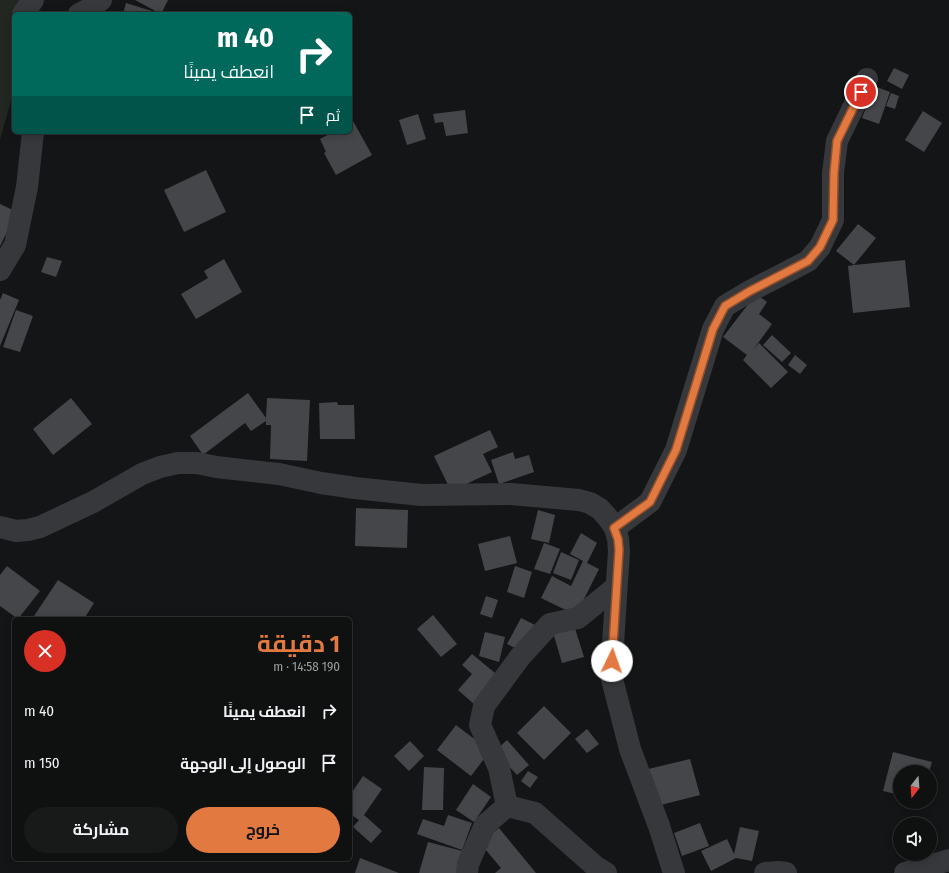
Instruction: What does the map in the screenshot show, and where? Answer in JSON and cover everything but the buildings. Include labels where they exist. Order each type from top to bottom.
[{"type":"street","points":[[24,12],[33,0]]},
{"type":"street","points":[[83,12],[101,0]]},
{"type":"street","points":[[614,528],[650,502],[676,450],[713,329],[725,306],[750,291],[808,261],[820,247],[833,220],[833,179],[837,141],[867,79]]},
{"type":"street","points":[[0,270],[15,245],[27,187],[33,134]]},
{"type":"street","points":[[0,527],[16,531],[40,527],[93,502],[142,474],[160,467],[178,464],[197,464],[279,474],[321,483],[370,490],[421,494],[511,494],[579,500],[590,503],[600,509],[608,518],[618,539],[619,550],[611,676],[630,749],[674,873]]},
{"type":"street","points":[[507,806],[499,768],[480,725],[484,706],[520,657],[550,624],[578,618],[616,587]]},
{"type":"street","points":[[467,873],[468,864],[485,825],[507,806]]},
{"type":"street","points":[[507,806],[535,812],[596,867],[606,873]]},
{"type":"street","points":[[905,873],[949,860]]},
{"type":"street","points":[[765,873],[786,873]]},
{"type":"shaded area","points":[[0,0],[39,0],[18,12],[12,12],[12,97],[0,140]]},
{"type":"route","points":[[612,661],[619,550],[618,539],[614,528],[650,502],[676,450],[713,329],[725,306],[783,273],[808,261],[820,247],[833,220],[832,199],[837,141],[861,92]]}]
